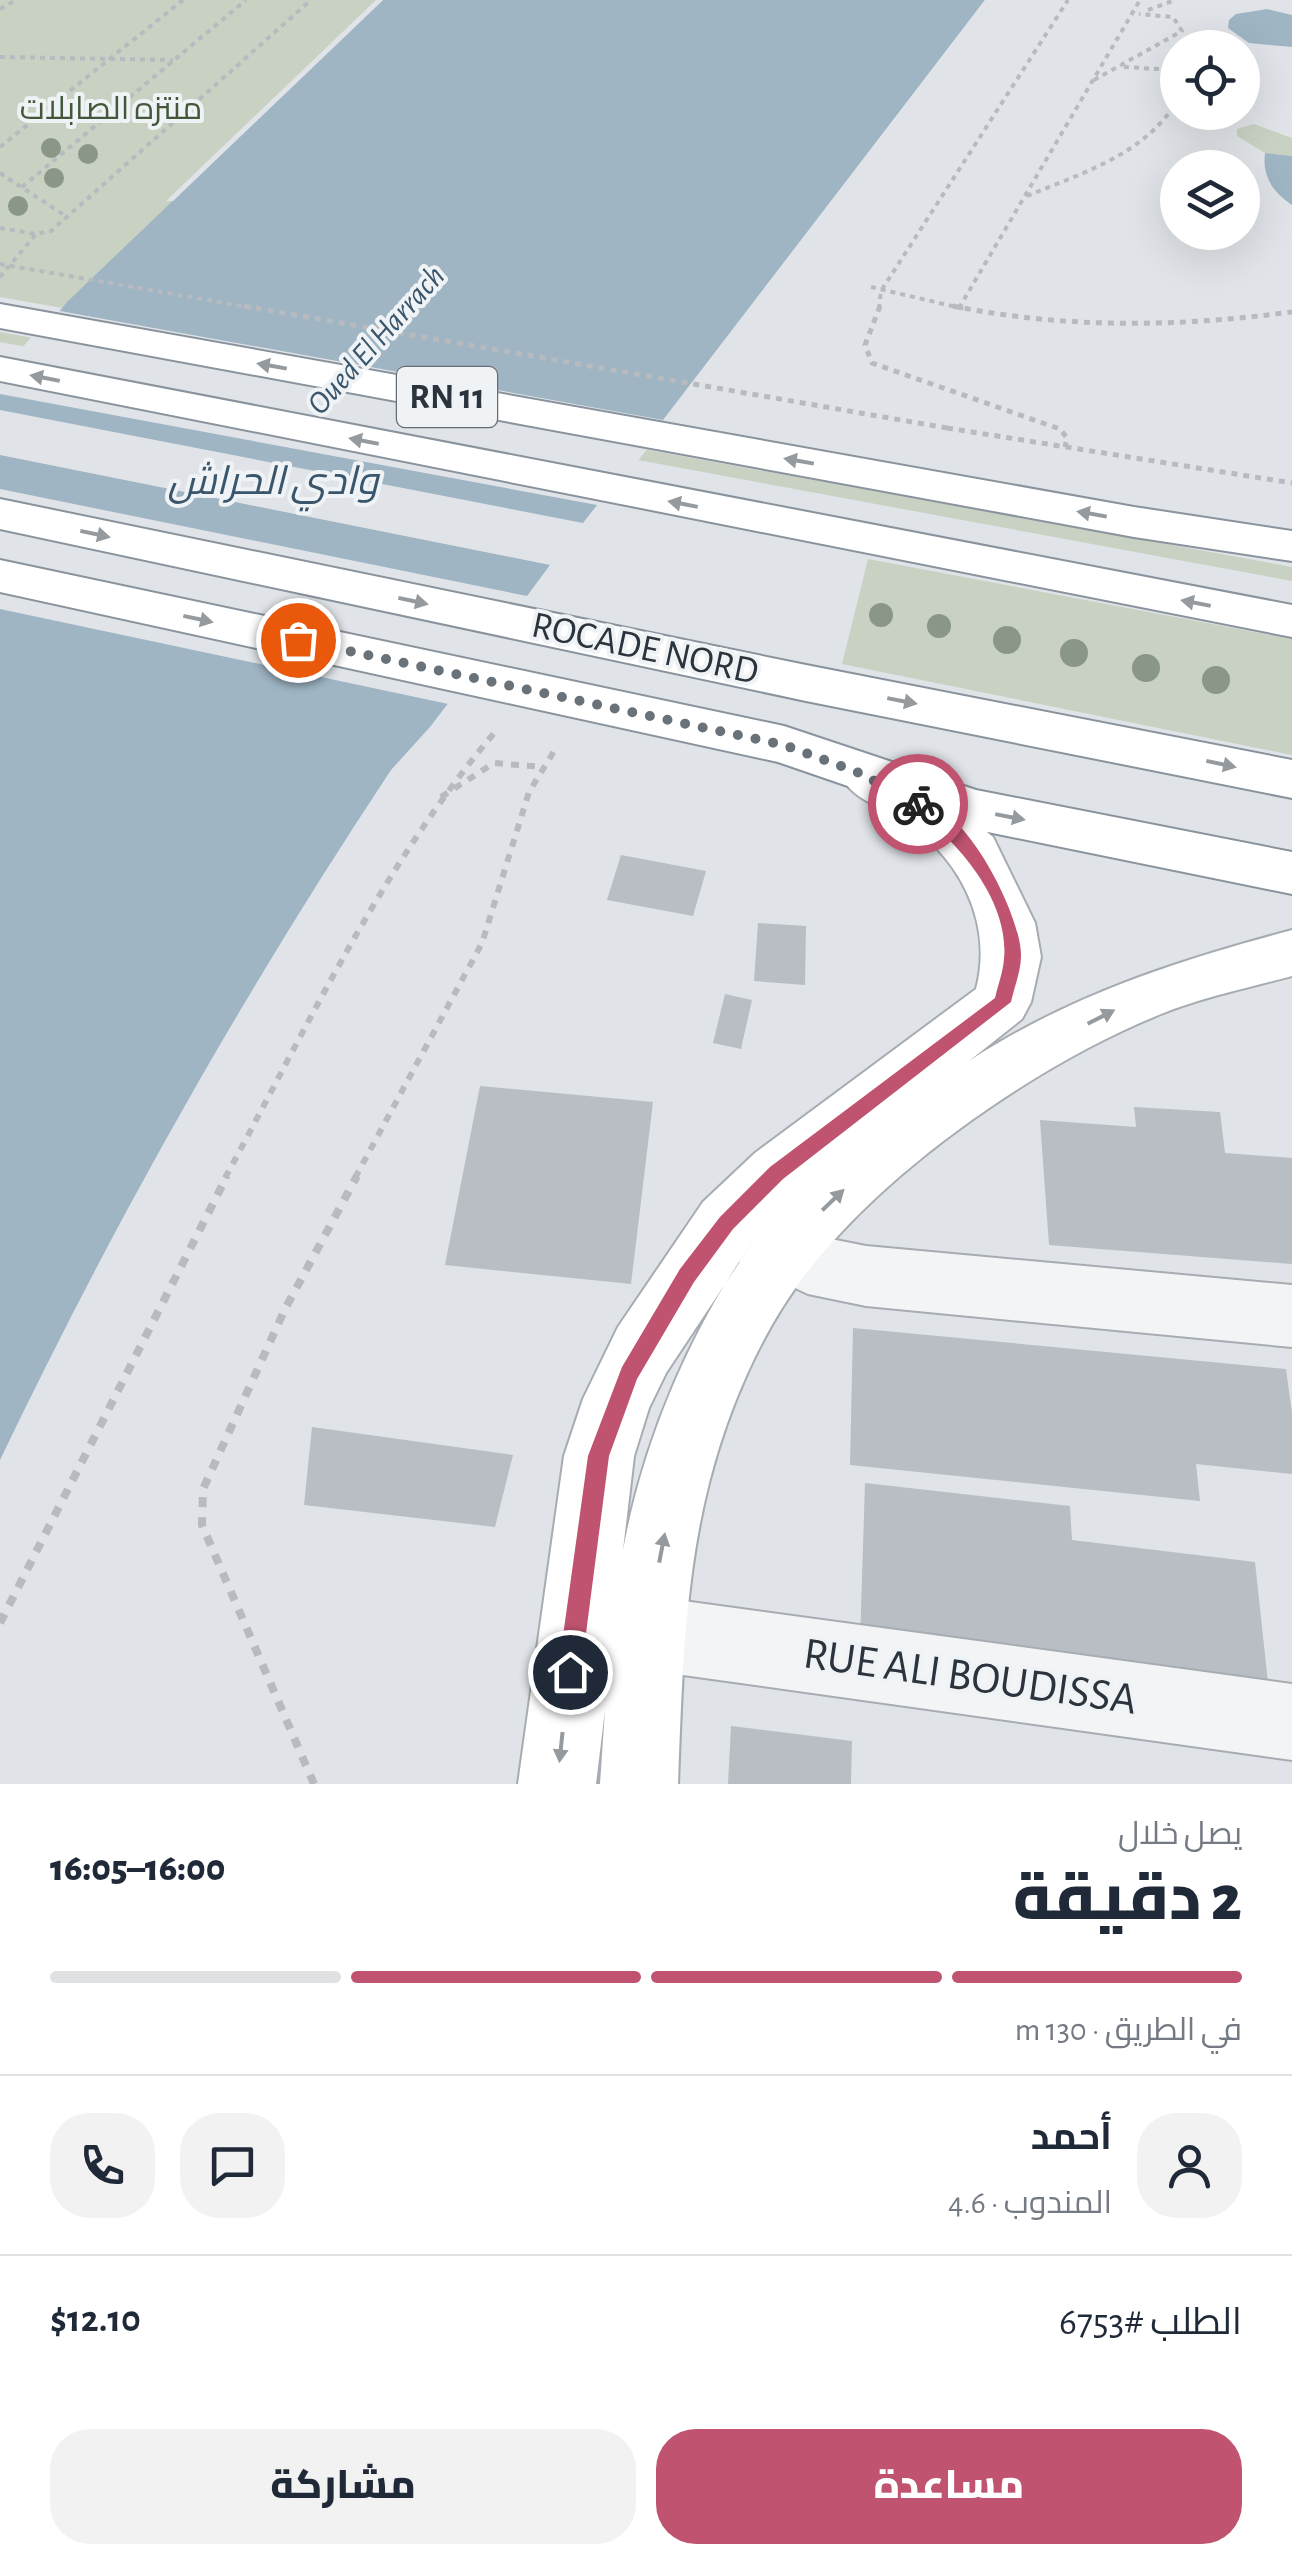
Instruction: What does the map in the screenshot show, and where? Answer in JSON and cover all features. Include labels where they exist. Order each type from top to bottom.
[{"type":"main road","name":"RN 11","points":[[0,316],[1292,546]]},
{"type":"main road","name":"RN 11","points":[[0,369],[1292,620]]},
{"type":"main road","name":"ROCADE NORD","points":[[0,514],[806,683],[1292,779]]},
{"type":"main road","points":[[0,576],[784,745],[972,809],[1292,873]]},
{"type":"main road","points":[[557,1784],[598,1456],[617,1399],[642,1350],[726,1223],[776,1173],[1002,1002],[1013,957],[1007,923],[974,852],[921,806],[857,772]]},
{"type":"main road","points":[[639,1784],[648,1633],[662,1546],[686,1442],[728,1346],[783,1252],[879,1158],[1064,1035],[1138,998],[1292,952]]},
{"type":"street","points":[[726,1223],[808,1264],[866,1276],[1292,1316]]},
{"type":"street","name":"RUE ALI BOUDISSA","points":[[648,1633],[1292,1722]]},
{"type":"path","points":[[0,9],[16,0]]},
{"type":"path","points":[[0,147],[183,0]]},
{"type":"path","points":[[22,187],[246,0]]},
{"type":"path","points":[[0,228],[36,234],[51,231],[311,0]]},
{"type":"path","points":[[1065,448],[1067,438],[1060,429],[872,363],[864,355],[863,342],[884,304],[881,290],[1068,0]]},
{"type":"path","points":[[959,308],[1140,0]]},
{"type":"path","points":[[1130,17],[1175,0]]},
{"type":"path","points":[[1092,82],[1182,31],[1173,17],[1139,14]]},
{"type":"path","points":[[0,57],[174,60]]},
{"type":"path","points":[[1118,68],[1160,69]]},
{"type":"path","points":[[1024,198],[1092,169],[1160,124]]},
{"type":"path","points":[[0,173],[67,216]]},
{"type":"path","points":[[0,278],[36,234]]},
{"type":"path","points":[[0,264],[947,428],[1292,483]]},
{"type":"path","points":[[871,288],[959,308],[1107,327],[1186,325],[1292,312]]},
{"type":"path","points":[[0,1623],[81,1452],[195,1233],[440,797],[495,732]]},
{"type":"path","points":[[314,1784],[202,1524],[203,1489],[285,1309],[482,943],[529,792],[556,748]]},
{"type":"path","points":[[440,797],[494,763],[544,767]]},
{"type":"green space","name":"منتزه الصابلات","points":[[0,0],[383,0],[62,308],[0,297]]},
{"type":"green space","points":[[1260,126],[1292,138],[1292,156],[1265,153],[1237,136],[1237,130],[1260,130]]},
{"type":"green space","points":[[0,332],[1292,567],[1292,581],[0,342]]},
{"type":"green space","points":[[868,559],[1292,639],[1292,755],[842,664]]},
{"type":"water","name":"وادي الحراش","points":[[383,0],[985,0],[430,727],[391,770],[284,937],[184,1108],[89,1283],[0,1460],[0,382],[68,301]]},
{"type":"water","points":[[1267,9],[1292,15],[1292,47],[1260,44],[1260,30],[1231,30],[1229,20],[1236,14]]},
{"type":"water","points":[[1265,153],[1292,156],[1292,205],[1270,183]]},
{"type":"pier","points":[[376,0],[383,0],[173,201],[166,201]]},
{"type":"pier","points":[[985,0],[990,0],[973,27],[580,536],[644,549],[635,581],[556,568],[453,705],[0,609],[0,489],[527,596],[550,565],[0,455],[0,410],[583,523],[597,505],[0,394],[0,374],[54,310],[663,420]]},
{"type":"building","points":[[621,855],[706,871],[693,916],[607,900]]},
{"type":"building","points":[[758,923],[806,926],[805,985],[754,981]]},
{"type":"building","points":[[725,994],[752,1000],[741,1049],[713,1043]]},
{"type":"building","points":[[480,1086],[653,1102],[631,1284],[445,1265]]},
{"type":"building","points":[[1134,1107],[1220,1112],[1225,1153],[1292,1158],[1292,1264],[1049,1245],[1040,1120],[1136,1127]]},
{"type":"building","points":[[853,1328],[1286,1369],[1292,1413],[1292,1474],[1196,1464],[1200,1501],[850,1465]]},
{"type":"building","points":[[312,1427],[513,1455],[495,1527],[304,1505]]},
{"type":"building","points":[[865,1483],[1070,1506],[1072,1540],[1255,1562],[1269,1692],[860,1642]]},
{"type":"building","points":[[731,1726],[852,1741],[851,1784],[728,1784]]},
{"type":"way so far","points":[[298,640],[784,745],[857,772],[918,804]]},
{"type":"route","points":[[570,1672],[598,1456],[629,1374],[687,1276],[726,1223],[776,1173],[844,1119],[968,1032],[1002,1002],[1013,957],[1007,923],[974,852],[951,828],[918,804]]},
{"type":"water label","name":"Oued El Harrach","points":[[376,340]]}]
